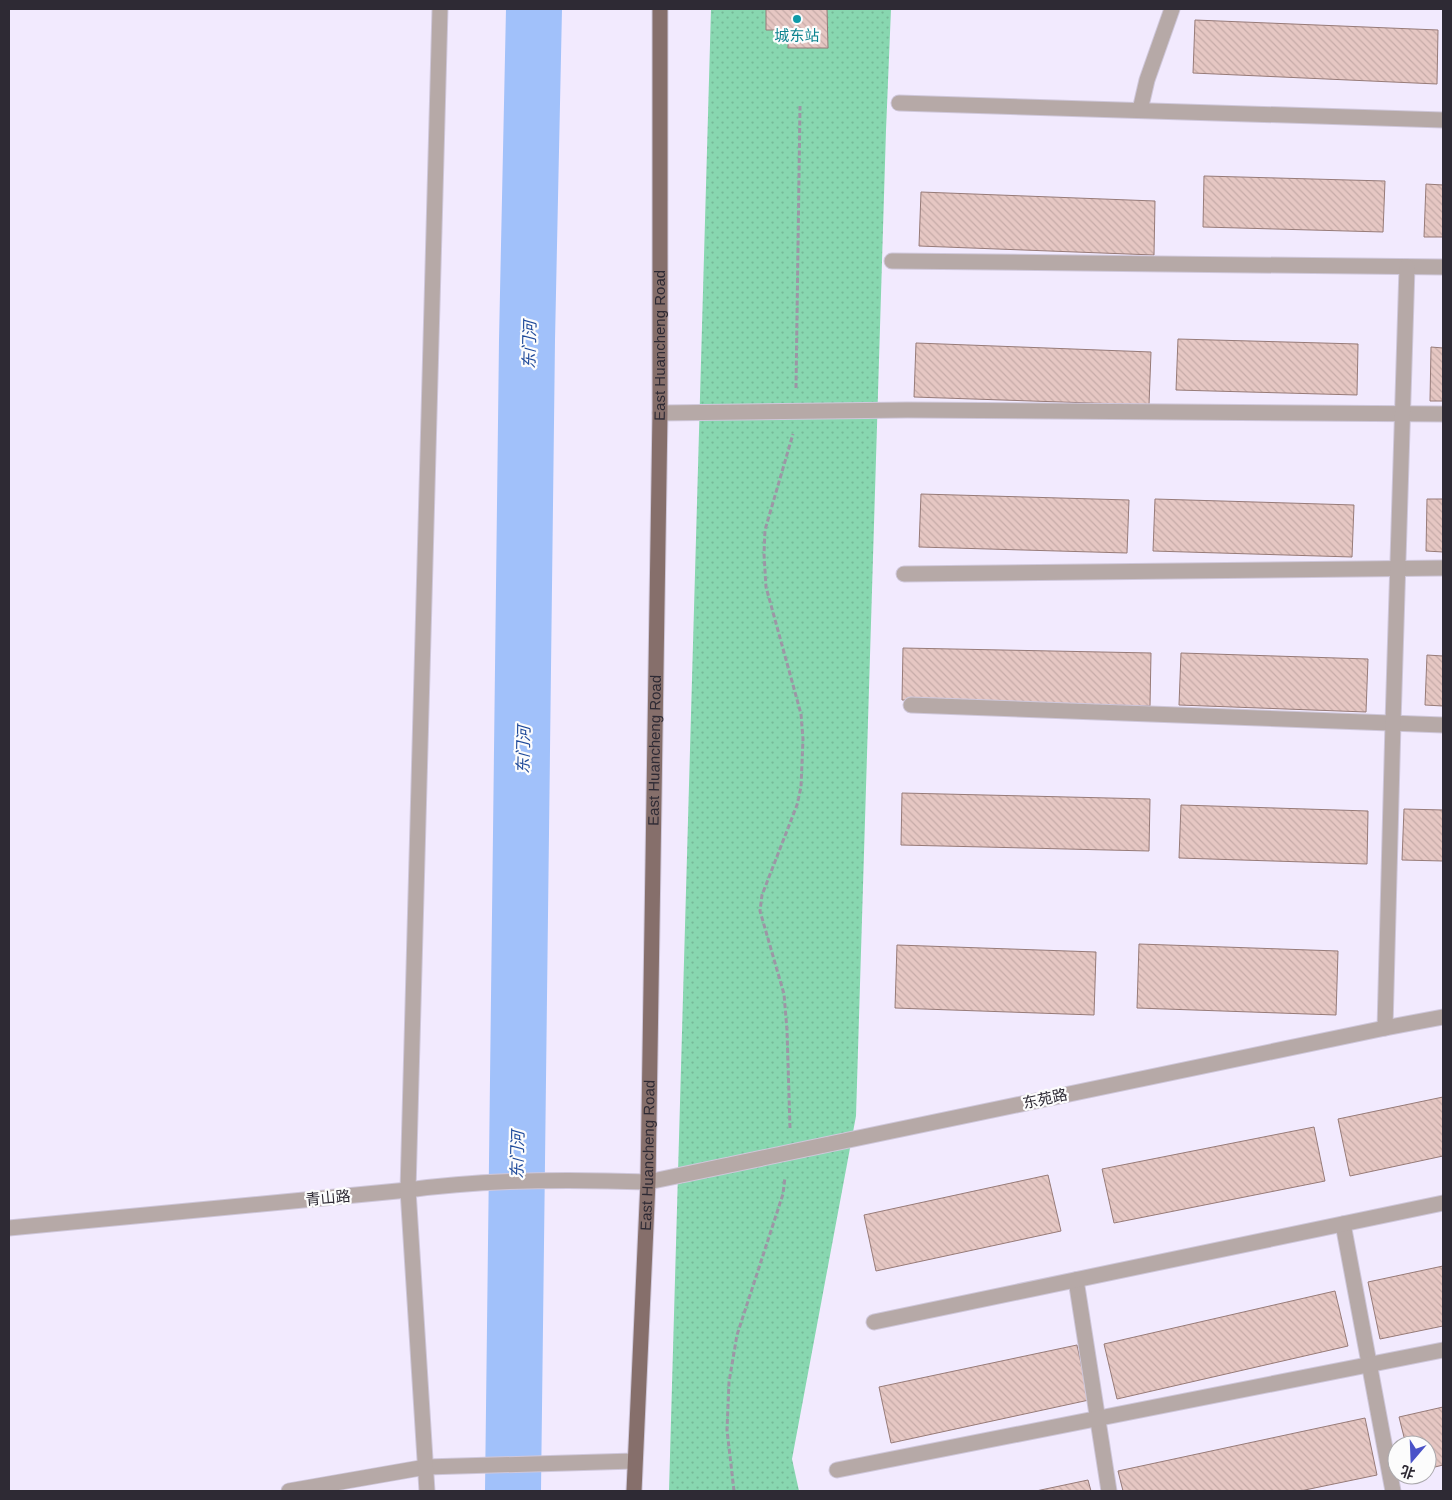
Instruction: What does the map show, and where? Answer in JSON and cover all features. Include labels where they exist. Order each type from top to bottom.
[{"type":"main road","name":"East Huancheng Road","points":[[634,1491],[648,1182],[660,413],[660,9]]},
{"type":"street","points":[[427,1491],[408,1190],[440,9]]},
{"type":"street","points":[[1140,110],[1147,80],[1172,9]]},
{"type":"street","points":[[899,103],[1443,120]]},
{"type":"street","points":[[892,261],[1443,267]]},
{"type":"street","points":[[1386,1028],[1407,267]]},
{"type":"street","points":[[660,413],[917,410],[1443,414]]},
{"type":"street","points":[[904,574],[1443,568]]},
{"type":"street","points":[[911,705],[1443,725]]},
{"type":"street","name":"东苑路","points":[[648,1182],[1443,1017]]},
{"type":"street","name":"青山路","points":[[9,1228],[408,1190],[452,1184],[599,1180],[648,1182]]},
{"type":"street","points":[[874,1322],[1443,1204]]},
{"type":"street","points":[[1343,1224],[1393,1491]]},
{"type":"street","points":[[1076,1280],[1110,1491]]},
{"type":"street","points":[[837,1470],[1443,1350]]},
{"type":"street","points":[[289,1491],[426,1467],[634,1461]]},
{"type":"path","points":[[734,1491],[727,1430],[729,1382],[737,1335],[783,1194],[790,1124],[784,994],[760,911],[762,894],[797,805],[801,787],[803,738],[799,705],[766,587],[764,554],[765,530],[795,424],[800,106]]},
{"type":"green space","points":[[711,9],[891,9],[856,1116],[792,1459],[799,1491],[669,1491]]},
{"type":"building","name":"城东站","points":[[766,9],[827,9],[828,48],[788,48],[788,30],[766,30]]},
{"type":"building","points":[[1195,20],[1438,30],[1437,84],[1193,73]]},
{"type":"building","points":[[1204,176],[1385,181],[1383,232],[1203,227]]},
{"type":"building","points":[[1426,184],[1443,185],[1443,237],[1424,237]]},
{"type":"building","points":[[921,192],[1155,201],[1154,255],[919,246]]},
{"type":"building","points":[[1178,339],[1358,344],[1357,395],[1176,390]]},
{"type":"building","points":[[916,343],[1151,352],[1149,405],[914,397]]},
{"type":"building","points":[[1431,347],[1443,348],[1443,401],[1430,401]]},
{"type":"building","points":[[921,494],[1129,500],[1127,553],[919,547]]},
{"type":"building","points":[[1155,499],[1354,505],[1352,557],[1153,551]]},
{"type":"building","points":[[1427,499],[1443,499],[1443,552],[1426,551]]},
{"type":"building","points":[[903,648],[1151,653],[1150,706],[902,700]]},
{"type":"building","points":[[1181,653],[1368,659],[1366,712],[1179,705]]},
{"type":"building","points":[[1427,655],[1443,656],[1443,706],[1425,705]]},
{"type":"building","points":[[902,793],[1150,799],[1149,851],[901,845]]},
{"type":"building","points":[[1181,805],[1368,811],[1367,864],[1179,858]]},
{"type":"building","points":[[1404,809],[1443,810],[1443,861],[1402,860]]},
{"type":"building","points":[[1139,944],[1338,951],[1336,1015],[1137,1008]]},
{"type":"building","points":[[897,945],[1096,952],[1094,1015],[895,1008]]},
{"type":"building","points":[[1443,1097],[1443,1156],[1350,1176],[1338,1119]]},
{"type":"building","points":[[1314,1127],[1325,1181],[1114,1223],[1102,1169]]},
{"type":"building","points":[[1048,1175],[1061,1231],[876,1271],[864,1215]]},
{"type":"building","points":[[1443,1266],[1443,1326],[1380,1339],[1368,1282]]},
{"type":"building","points":[[1335,1291],[1348,1346],[1117,1399],[1104,1344]]},
{"type":"building","points":[[1077,1345],[1089,1400],[891,1443],[879,1387]]},
{"type":"building","points":[[1443,1407],[1443,1465],[1437,1466],[1437,1435],[1404,1435],[1399,1417]]},
{"type":"building","points":[[1365,1418],[1377,1475],[1300,1491],[1123,1491],[1118,1471]]},
{"type":"building","points":[[1088,1480],[1091,1491],[1036,1491]]},
{"type":"waterway","name":"东门河","points":[[513,1491],[527,340],[534,9]]},
{"type":"place","name":"城东站","points":[[797,19]]}]
